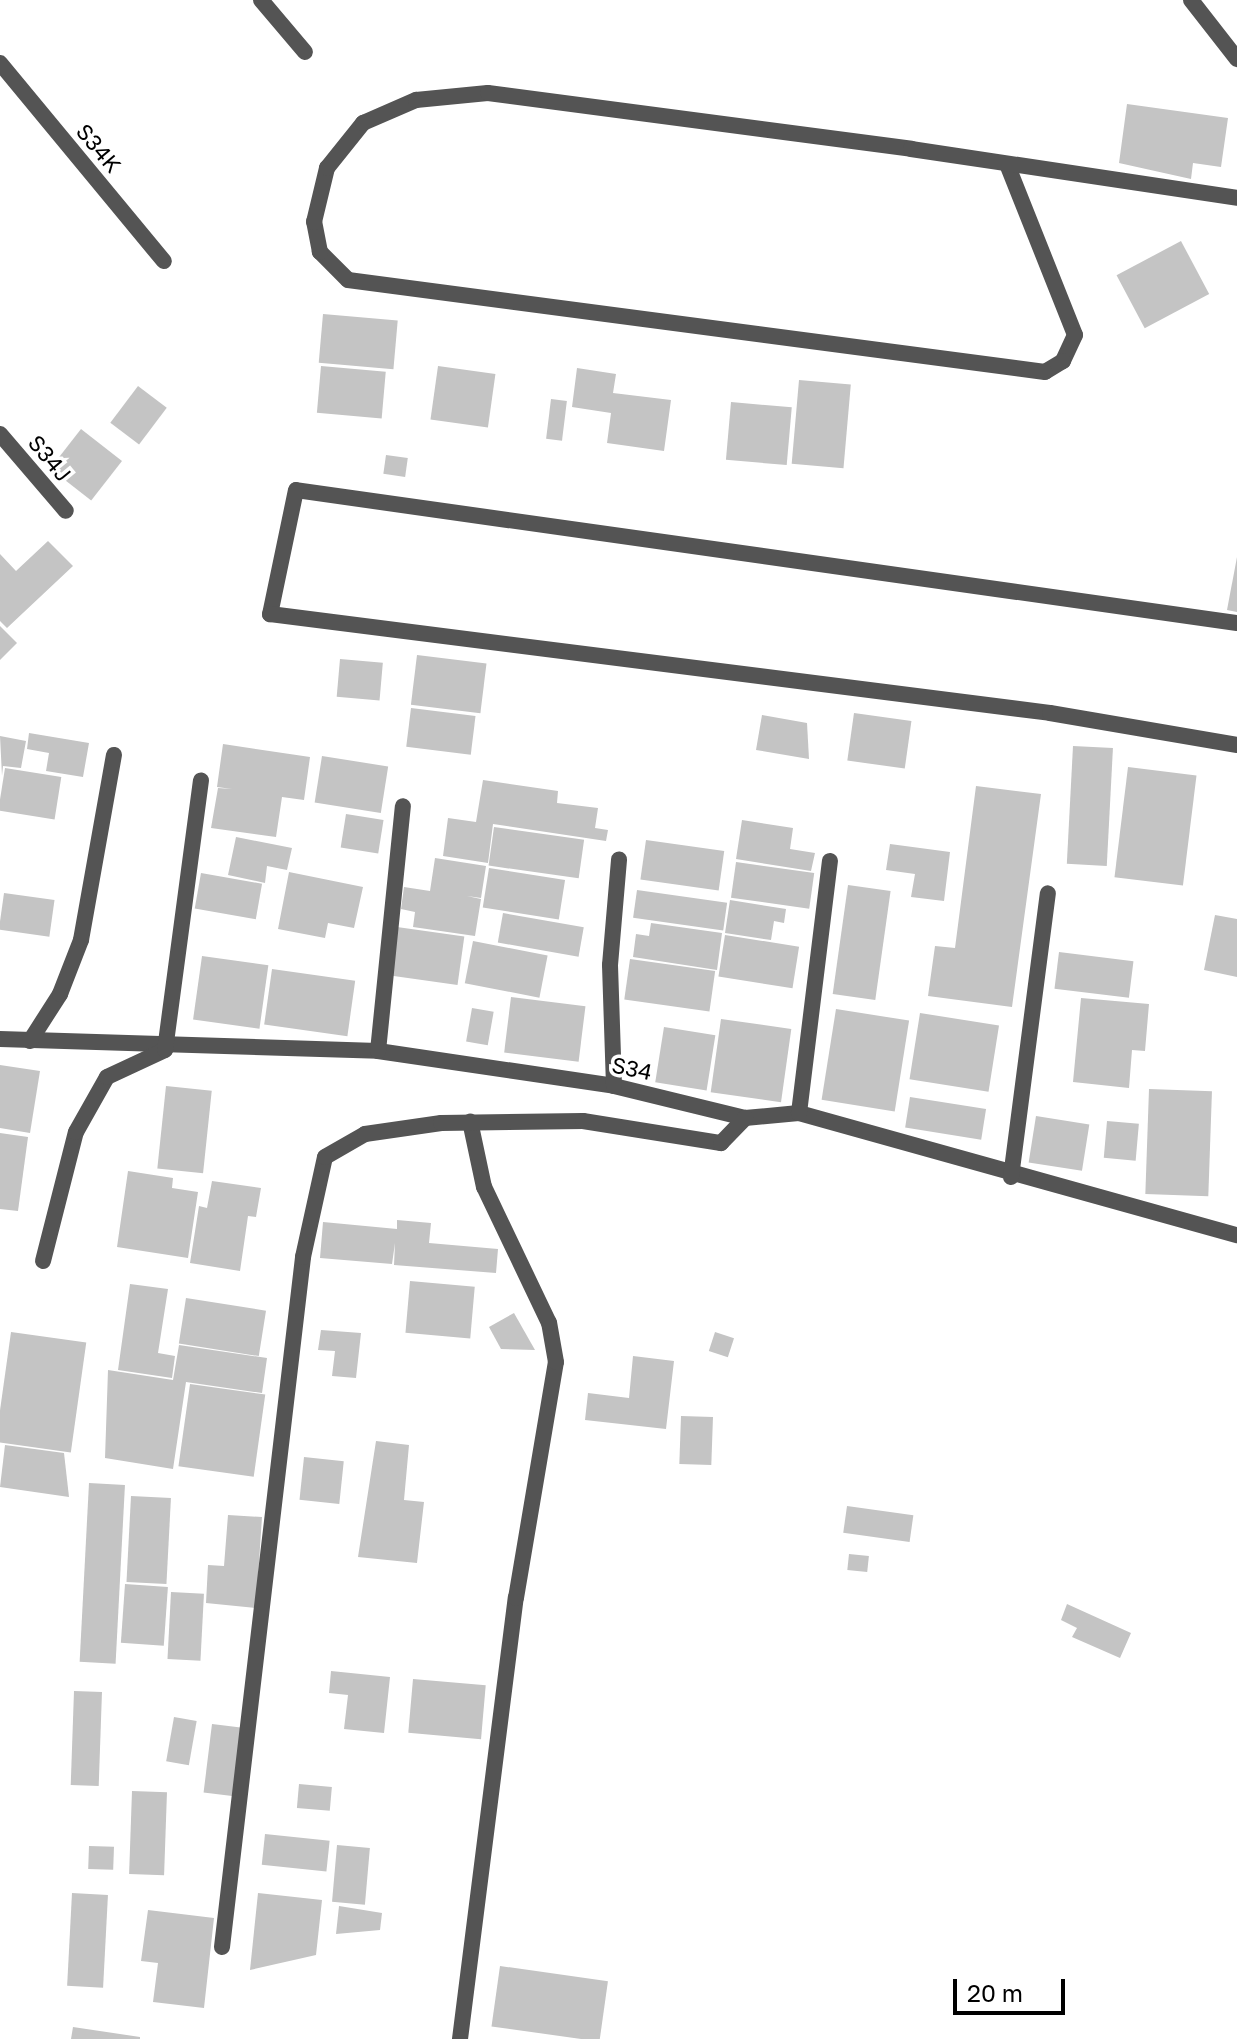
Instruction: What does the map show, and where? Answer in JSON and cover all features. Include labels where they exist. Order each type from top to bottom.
[{"type":"street","points":[[261,0],[305,52]]},
{"type":"street","points":[[1191,0],[1237,59]]},
{"type":"street","name":"S34K","points":[[0,63],[164,261]]},
{"type":"street","points":[[1007,164],[1075,335],[1063,361],[1045,372],[348,280],[320,252],[314,222],[341,143],[393,107],[444,95],[488,93],[1007,164],[1237,198]]},
{"type":"street","name":"S34J","points":[[0,434],[66,511]]},
{"type":"street","points":[[1237,623],[296,490],[270,614],[1050,713],[1237,745]]},
{"type":"street","points":[[30,1041],[81,940],[114,755]]},
{"type":"street","points":[[43,1261],[76,1132],[107,1077],[165,1050],[201,780]]},
{"type":"street","points":[[378,1051],[403,806]]},
{"type":"street","points":[[614,1086],[610,965],[619,859]]},
{"type":"street","points":[[799,1113],[830,861]]},
{"type":"street","points":[[1011,1177],[1048,893]]},
{"type":"street","name":"S34","points":[[0,1039],[165,1050],[378,1051],[614,1086],[745,1118],[799,1113],[1011,1177],[1237,1235]]},
{"type":"street","points":[[222,1947],[318,1170],[334,1148],[365,1134],[470,1121],[583,1121],[721,1143],[745,1118]]},
{"type":"street","points":[[460,2039],[516,1598],[556,1362],[549,1323],[484,1187],[470,1121]]},
{"type":"building","points":[[1127,104],[1228,118],[1221,167],[1193,163],[1191,179],[1119,163]]},
{"type":"building","points":[[1181,241],[1209,294],[1145,328],[1117,275]]},
{"type":"building","points":[[323,314],[398,321],[393,369],[319,363]]},
{"type":"building","points":[[321,366],[386,372],[382,418],[317,413]]},
{"type":"building","points":[[438,366],[495,374],[488,428],[430,419]]},
{"type":"building","points":[[577,368],[616,374],[613,393],[671,400],[664,451],[607,443],[611,413],[572,407]]},
{"type":"building","points":[[799,380],[851,385],[843,468],[792,464]]},
{"type":"building","points":[[138,386],[167,408],[139,444],[110,423]]},
{"type":"building","points":[[551,399],[567,401],[562,441],[546,439]]},
{"type":"building","points":[[731,402],[792,407],[787,465],[726,460]]},
{"type":"building","points":[[81,429],[122,461],[91,500],[50,468]]},
{"type":"building","points":[[386,455],[408,458],[405,477],[383,474]]},
{"type":"building","points":[[48,541],[73,566],[7,628],[0,621],[0,554],[16,571]]},
{"type":"building","points":[[1237,557],[1237,612],[1227,610]]},
{"type":"building","points":[[0,626],[17,643],[0,660]]},
{"type":"building","points":[[417,655],[486,664],[480,713],[411,705]]},
{"type":"building","points":[[340,659],[383,663],[380,701],[337,697]]},
{"type":"building","points":[[411,708],[476,716],[471,755],[406,747]]},
{"type":"building","points":[[854,713],[911,721],[905,769],[847,761]]},
{"type":"building","points":[[762,715],[807,723],[809,759],[756,750]]},
{"type":"building","points":[[29,733],[89,743],[83,777],[46,771],[49,753],[27,749]]},
{"type":"building","points":[[0,736],[26,741],[21,768],[3,766],[2,776]]},
{"type":"building","points":[[223,744],[310,757],[304,800],[282,797],[276,837],[211,828],[218,788],[232,789],[217,787]]},
{"type":"building","points":[[1073,746],[1113,748],[1107,866],[1067,864]]},
{"type":"building","points":[[322,756],[388,766],[381,813],[315,802]]},
{"type":"building","points":[[1128,767],[1196,775],[1183,886],[1114,877]]},
{"type":"building","points":[[5,768],[61,777],[55,819],[0,811]]},
{"type":"building","points":[[483,780],[558,791],[557,803],[598,808],[595,828],[608,830],[606,841],[493,824],[488,863],[443,856],[448,818],[476,822]]},
{"type":"building","points":[[976,786],[1041,794],[1012,1007],[928,996],[935,946],[955,948]]},
{"type":"building","points":[[346,814],[384,820],[378,854],[341,848]]},
{"type":"building","points":[[742,820],[793,828],[790,849],[815,853],[811,871],[736,859]]},
{"type":"building","points":[[494,827],[584,840],[579,878],[489,866]]},
{"type":"building","points":[[236,837],[292,848],[287,870],[267,866],[265,883],[228,875]]},
{"type":"building","points":[[646,840],[724,851],[719,891],[640,880]]},
{"type":"building","points":[[890,844],[950,852],[944,901],[911,897],[915,874],[886,870]]},
{"type":"building","points":[[435,858],[486,866],[481,898],[467,896],[481,899],[475,936],[413,927],[415,912],[401,909],[404,887],[430,891]]},
{"type":"building","points":[[736,862],[814,873],[809,909],[731,898]]},
{"type":"building","points":[[489,868],[565,880],[559,920],[483,908]]},
{"type":"building","points":[[289,872],[363,887],[354,928],[328,923],[325,938],[278,929]]},
{"type":"building","points":[[201,873],[262,884],[256,919],[195,908]]},
{"type":"building","points":[[848,885],[891,891],[875,1000],[833,994]]},
{"type":"building","points":[[637,890],[727,903],[723,930],[633,918]]},
{"type":"building","points":[[4,893],[55,900],[49,937],[0,930]]},
{"type":"building","points":[[730,900],[786,909],[784,923],[774,921],[771,940],[725,933]]},
{"type":"building","points":[[503,913],[584,927],[579,957],[498,943]]},
{"type":"building","points":[[1215,915],[1237,919],[1237,977],[1204,970]]},
{"type":"building","points":[[651,923],[722,933],[717,970],[633,957],[636,934],[649,936]]},
{"type":"building","points":[[397,927],[464,936],[458,985],[390,976]]},
{"type":"building","points":[[725,935],[799,947],[793,988],[718,976]]},
{"type":"building","points":[[473,941],[548,956],[539,998],[465,983]]},
{"type":"building","points":[[1059,952],[1133,961],[1129,998],[1054,989]]},
{"type":"building","points":[[202,956],[268,965],[259,1029],[193,1019]]},
{"type":"building","points":[[630,959],[715,971],[709,1012],[624,1000]]},
{"type":"building","points":[[272,969],[355,981],[347,1036],[264,1024]]},
{"type":"building","points":[[511,997],[585,1006],[579,1062],[504,1053]]},
{"type":"building","points":[[1081,998],[1149,1004],[1145,1051],[1132,1050],[1129,1088],[1073,1082]]},
{"type":"building","points":[[472,1008],[494,1012],[488,1045],[466,1041]]},
{"type":"building","points":[[836,1009],[909,1021],[895,1111],[822,1100]]},
{"type":"building","points":[[920,1013],[999,1026],[989,1092],[910,1079]]},
{"type":"building","points":[[721,1019],[791,1029],[781,1102],[711,1092]]},
{"type":"building","points":[[664,1027],[715,1035],[707,1090],[655,1082]]},
{"type":"building","points":[[0,1065],[40,1071],[30,1133],[0,1128]]},
{"type":"building","points":[[166,1086],[212,1091],[203,1173],[157,1169]]},
{"type":"building","points":[[1149,1089],[1212,1091],[1208,1196],[1145,1194]]},
{"type":"building","points":[[910,1097],[986,1109],[981,1140],[905,1128]]},
{"type":"building","points":[[1036,1116],[1089,1124],[1082,1171],[1029,1162]]},
{"type":"building","points":[[1107,1121],[1139,1124],[1136,1161],[1104,1158]]},
{"type":"building","points":[[0,1133],[28,1137],[18,1211],[0,1209]]},
{"type":"building","points":[[128,1171],[173,1178],[172,1188],[198,1192],[188,1258],[117,1247]]},
{"type":"building","points":[[212,1181],[261,1188],[256,1217],[248,1216],[240,1271],[190,1263],[199,1206],[207,1208]]},
{"type":"building","points":[[397,1220],[431,1223],[429,1243],[498,1249],[496,1273],[394,1265],[395,1243],[392,1264],[320,1258],[323,1222],[397,1229]]},
{"type":"building","points":[[410,1281],[475,1287],[470,1338],[405,1333]]},
{"type":"building","points":[[130,1284],[168,1289],[158,1353],[175,1356],[172,1378],[118,1370]]},
{"type":"building","points":[[186,1298],[266,1311],[259,1356],[179,1343]]},
{"type":"building","points":[[514,1313],[535,1350],[501,1349],[489,1327]]},
{"type":"building","points":[[321,1330],[361,1333],[356,1378],[332,1376],[335,1351],[318,1350]]},
{"type":"building","points":[[11,1332],[86,1343],[71,1452],[0,1443],[0,1410]]},
{"type":"building","points":[[715,1332],[734,1338],[728,1357],[709,1351]]},
{"type":"building","points":[[179,1345],[267,1358],[262,1393],[186,1382],[173,1469],[105,1458],[108,1370],[173,1380]]},
{"type":"building","points":[[633,1356],[674,1361],[666,1429],[585,1420],[588,1393],[629,1398]]},
{"type":"building","points":[[190,1384],[265,1395],[254,1477],[178,1466]]},
{"type":"building","points":[[681,1416],[713,1417],[711,1465],[679,1464]]},
{"type":"building","points":[[376,1441],[409,1445],[404,1500],[424,1502],[417,1563],[358,1557]]},
{"type":"building","points":[[5,1445],[64,1453],[69,1497],[0,1487]]},
{"type":"building","points":[[304,1457],[344,1461],[339,1504],[300,1500]]},
{"type":"building","points":[[89,1483],[125,1485],[116,1664],[80,1662]]},
{"type":"building","points":[[131,1496],[171,1498],[166,1584],[126,1582]]},
{"type":"building","points":[[847,1506],[913,1515],[910,1542],[843,1533]]},
{"type":"building","points":[[228,1515],[262,1517],[256,1608],[206,1603],[208,1565],[224,1566]]},
{"type":"building","points":[[849,1554],[869,1556],[867,1572],[847,1570]]},
{"type":"building","points":[[125,1584],[168,1587],[164,1646],[121,1643]]},
{"type":"building","points":[[171,1592],[204,1594],[200,1661],[167,1659]]},
{"type":"building","points":[[1067,1604],[1131,1633],[1120,1658],[1072,1637],[1077,1628],[1061,1620]]},
{"type":"building","points":[[331,1671],[390,1677],[384,1733],[344,1729],[348,1695],[329,1693]]},
{"type":"building","points":[[413,1679],[486,1685],[481,1739],[408,1733]]},
{"type":"building","points":[[74,1691],[102,1692],[99,1786],[71,1785]]},
{"type":"building","points":[[174,1717],[197,1721],[189,1765],[166,1761]]},
{"type":"building","points":[[212,1724],[247,1728],[238,1797],[204,1792]]},
{"type":"building","points":[[299,1784],[332,1787],[330,1811],[297,1808]]},
{"type":"building","points":[[132,1791],[167,1792],[164,1875],[129,1874]]},
{"type":"building","points":[[265,1834],[330,1841],[326,1872],[262,1865]]},
{"type":"building","points":[[337,1845],[370,1848],[365,1905],[332,1902]]},
{"type":"building","points":[[89,1846],[114,1847],[113,1870],[88,1869]]},
{"type":"building","points":[[72,1893],[108,1895],[103,1988],[67,1986]]},
{"type":"building","points":[[258,1893],[322,1900],[316,1955],[250,1970]]},
{"type":"building","points":[[339,1906],[382,1913],[380,1930],[336,1934]]},
{"type":"building","points":[[148,1910],[214,1918],[204,2008],[153,2002],[158,1963],[141,1961]]},
{"type":"building","points":[[500,1966],[608,1981],[600,2039],[492,2026]]},
{"type":"building","points":[[73,2027],[140,2037],[140,2039],[71,2039]]}]
